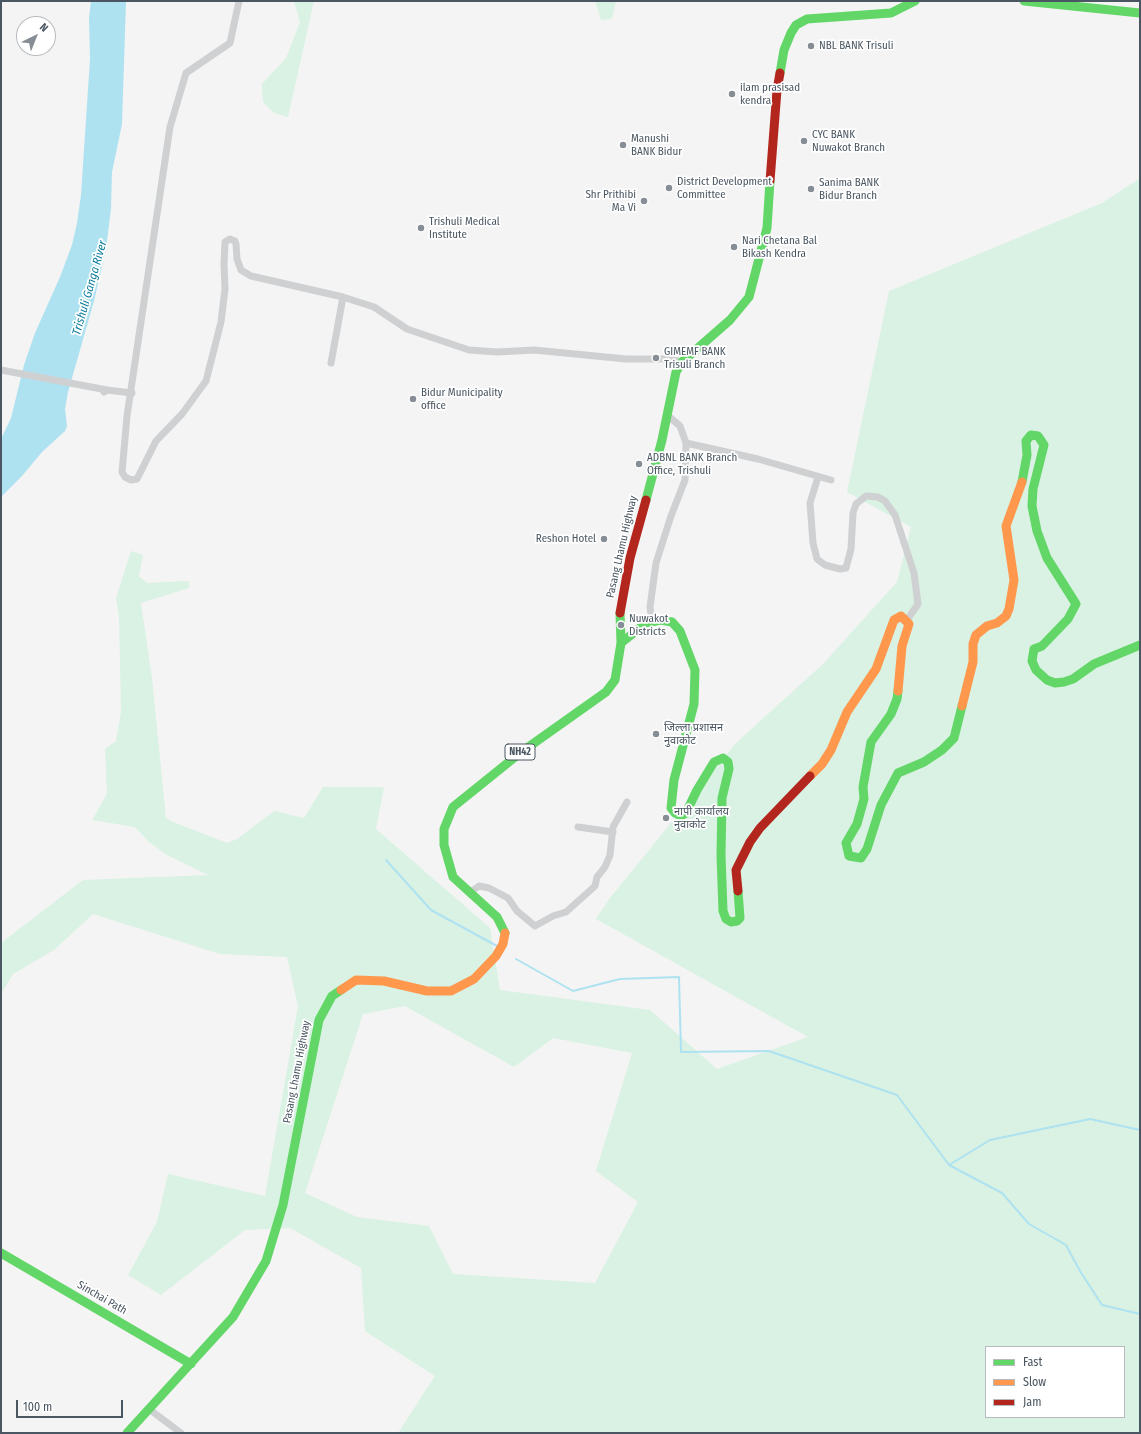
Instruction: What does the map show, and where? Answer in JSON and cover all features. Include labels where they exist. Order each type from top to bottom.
[{"type":"street","points":[[239,1],[230,43],[186,73],[170,127],[144,296],[132,393],[125,431],[122,472],[125,477],[131,480],[137,479],[156,441],[182,414],[206,381],[221,322],[225,289],[224,264],[226,240],[230,239],[235,241],[237,260],[241,270],[250,276],[343,297],[374,307],[406,329],[469,350],[497,352],[534,350],[626,359],[669,359],[682,362]]},
{"type":"street","name":"Pasang Lhamu Highway","points":[[127,1433],[233,1317],[266,1261],[282,1205],[304,1103],[319,1020],[332,996],[356,980],[384,981],[427,991],[452,991],[474,979],[496,956],[505,934],[502,925],[490,910],[469,893],[453,877],[444,845],[444,829],[453,807],[520,753],[606,692],[615,680],[621,643],[620,611],[630,558],[662,440],[676,372],[682,362],[730,320],[749,297],[767,228],[777,90],[784,50],[796,25],[807,19],[886,14],[903,8],[915,1]]},
{"type":"street","points":[[1024,1],[1140,13]]},
{"type":"street","points":[[331,363],[343,297]]},
{"type":"street","points":[[1,370],[105,391],[132,393]]},
{"type":"street","points":[[652,620],[650,607],[656,563],[671,516],[685,480],[686,443],[680,426],[667,415]]},
{"type":"street","points":[[621,643],[652,620],[672,622],[680,631],[695,670],[694,704],[671,793],[671,808],[681,816],[686,813],[697,790],[714,762],[723,758],[728,762],[729,769],[722,798],[721,855],[723,911],[726,919],[731,922],[737,921],[740,918],[736,870],[750,842],[760,828],[822,764],[847,712],[876,670],[894,620],[901,616],[907,620],[909,624],[902,646],[897,699],[891,714],[871,742],[863,787],[864,799],[857,824],[846,843],[850,856],[861,858],[867,849],[880,805],[898,773],[924,762],[942,750],[954,738],[960,718],[969,673],[973,662],[973,644],[976,635],[987,626],[997,623],[1006,616],[1010,609],[1014,580],[1006,526],[1020,490],[1027,455],[1026,441],[1031,435],[1038,436],[1044,445],[1033,489],[1032,506],[1037,531],[1047,558],[1076,604],[1068,619],[1042,646],[1034,649],[1032,661],[1036,670],[1047,680],[1055,683],[1064,682],[1073,679],[1094,664],[1140,644]]},
{"type":"street","points":[[686,443],[758,459],[831,480]]},
{"type":"street","points":[[818,477],[810,503],[813,543],[817,559],[825,565],[840,569],[846,568],[851,549],[853,513],[856,504],[866,496],[878,497],[885,501],[895,515],[914,573],[918,604],[907,620]]},
{"type":"street","points":[[469,893],[479,886],[489,888],[508,898],[517,911],[536,926],[553,916],[566,912],[595,886],[597,878],[605,867],[610,855],[613,827],[627,802]]},
{"type":"street","points":[[578,827],[613,832]]},
{"type":"street","name":"Sinchai Path","points":[[1,1254],[149,1338],[191,1364]]},
{"type":"street","points":[[149,1409],[181,1433]]},
{"type":"green space","points":[[294,1],[314,1],[288,117],[274,113],[263,102],[262,84],[286,58],[300,22]]},
{"type":"green space","points":[[595,1],[616,1],[612,19],[601,20]]},
{"type":"green space","points":[[1140,178],[1140,1433],[398,1433],[435,1376],[365,1331],[361,1268],[290,1228],[245,1230],[161,1295],[128,1275],[157,1222],[168,1174],[265,1196],[298,1006],[287,957],[220,954],[93,914],[54,950],[13,974],[1,994],[1,943],[83,880],[208,875],[167,855],[150,843],[135,827],[92,820],[107,794],[105,749],[116,741],[121,712],[119,616],[116,598],[131,551],[143,555],[139,576],[147,583],[189,581],[189,588],[141,603],[152,678],[166,818],[227,843],[237,839],[274,811],[304,818],[323,787],[384,787],[376,829],[490,928],[500,990],[650,1010],[717,1069],[808,1037],[596,919],[610,898],[736,743],[823,664],[897,582],[911,527],[847,492],[889,291],[1102,203]],"holes":[[[405,1006],[514,1067],[553,1038],[632,1053],[596,1171],[638,1202],[595,1283],[453,1274],[429,1226],[357,1217],[305,1193],[363,1014]]]},
{"type":"water","name":"Trishuli Ganga River","points":[[91,1],[126,1],[122,124],[112,172],[111,209],[106,249],[94,301],[68,392],[65,409],[67,426],[65,431],[42,452],[22,476],[1,497],[1,439],[11,418],[24,365],[35,333],[60,277],[72,245],[77,223],[81,195],[90,59],[89,18]]},
{"type":"waterway","points":[[386,860],[431,910],[497,946]]},
{"type":"waterway","points":[[516,959],[573,991],[620,979],[679,977],[681,1052],[769,1051],[897,1095],[949,1165],[990,1140],[1090,1119],[1140,1130]]},
{"type":"waterway","points":[[949,1165],[1002,1193],[1029,1224],[1066,1245],[1080,1271],[1102,1305],[1140,1314]]},
{"type":"traffic: fast","points":[[780,73],[784,50],[791,33],[796,25],[807,19],[891,13],[915,1]]},
{"type":"traffic: fast","points":[[1024,1],[1140,13]]},
{"type":"traffic: fast","points":[[646,500],[662,440],[676,372],[682,362],[730,320],[749,297],[767,228],[770,181]]},
{"type":"traffic: fast","points":[[1022,482],[1027,455],[1026,441],[1031,435],[1038,436],[1044,445],[1033,489],[1032,506],[1037,531],[1047,558],[1076,604],[1068,619],[1042,646],[1034,649],[1032,661],[1036,670],[1047,680],[1055,683],[1064,682],[1073,679],[1094,664],[1140,645]]},
{"type":"traffic: fast","points":[[505,933],[497,917],[453,877],[444,845],[444,829],[453,807],[520,753],[606,692],[615,680],[621,643],[620,613]]},
{"type":"traffic: fast","points":[[621,643],[646,623],[661,620],[672,622],[680,631],[695,670],[694,704],[674,780],[671,808],[675,813],[681,816],[686,813],[697,790],[714,762],[723,758],[728,762],[729,769],[722,798],[721,855],[723,911],[726,919],[731,922],[737,921],[740,918],[738,891]]},
{"type":"traffic: fast","points":[[898,691],[897,699],[891,714],[871,742],[863,787],[864,799],[857,824],[846,843],[849,856],[861,858],[867,849],[881,805],[898,773],[924,762],[942,750],[954,738],[962,706]]},
{"type":"traffic: fast","points":[[127,1433],[233,1317],[266,1261],[283,1205],[319,1020],[332,996],[341,990]]},
{"type":"traffic: fast","points":[[1,1253],[191,1364]]},
{"type":"traffic: slow","points":[[962,706],[973,662],[973,644],[976,635],[987,626],[997,623],[1006,616],[1009,609],[1014,580],[1006,526],[1022,482]]},
{"type":"traffic: slow","points":[[810,776],[822,764],[831,750],[847,712],[876,669],[894,620],[901,616],[909,624],[902,646],[898,691]]},
{"type":"traffic: slow","points":[[341,990],[356,980],[384,981],[427,991],[451,991],[474,979],[496,956],[503,944],[505,933]]},
{"type":"traffic: jam","points":[[770,181],[777,90],[780,73]]},
{"type":"traffic: jam","points":[[620,613],[630,558],[646,500]]},
{"type":"traffic: jam","points":[[738,891],[736,870],[750,842],[760,828],[810,776]]},
{"type":"place","name":"NBL BANK Trisuli","points":[[811,46]]},
{"type":"place","name":"ilam prasisad kendra","points":[[732,94]]},
{"type":"place","name":"CYC BANK Nuwakot Branch","points":[[804,141]]},
{"type":"place","name":"Manushi BANK Bidur","points":[[623,145]]},
{"type":"place","name":"District Development Committee","points":[[669,188]]},
{"type":"place","name":"Sanima BANK Bidur Branch","points":[[811,189]]},
{"type":"place","name":"Shr Prithibi Ma Vi","points":[[644,201]]},
{"type":"place","name":"Trishuli Medical Institute","points":[[421,228]]},
{"type":"place","name":"Nari Chetana Bal Bikash Kendra","points":[[734,247]]},
{"type":"place","name":"GIMEMF BANK Trisuli Branch","points":[[656,358]]},
{"type":"place","name":"Bidur Municipality office","points":[[413,399]]},
{"type":"place","name":"ADBNL BANK Branch Office, Trishuli","points":[[639,464]]},
{"type":"place","name":"Reshon Hotel","points":[[604,539]]},
{"type":"place","name":"Nuwakot Districts","points":[[621,625]]},
{"type":"place","name":"जिल्ला प्रशासन नुवाकोट","points":[[656,734]]},
{"type":"place","name":"नापी कार्यालय नुवाकोट","points":[[666,818]]}]
